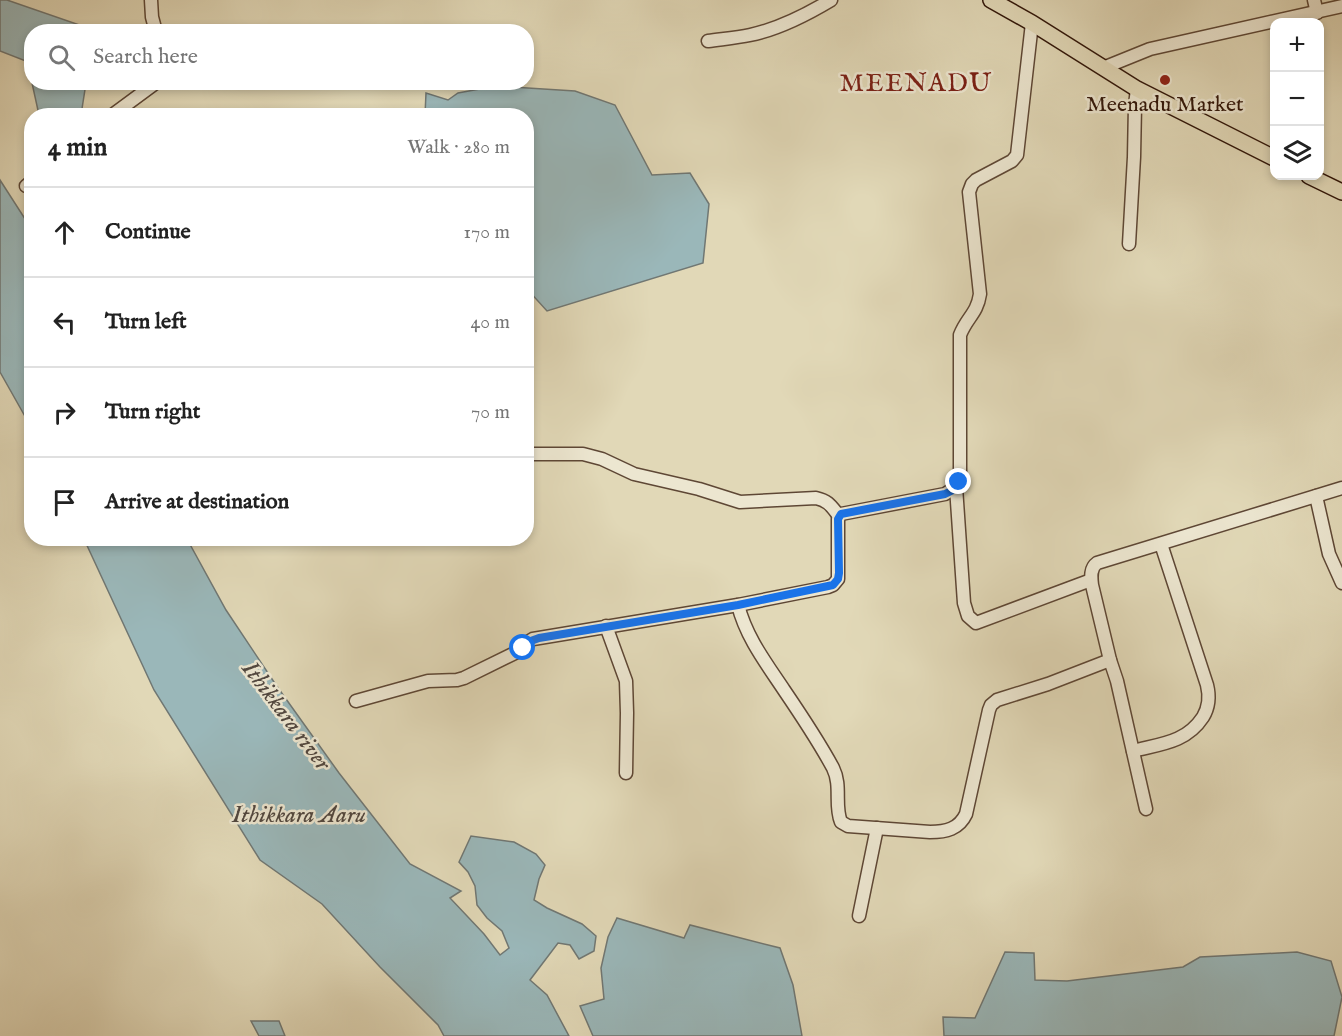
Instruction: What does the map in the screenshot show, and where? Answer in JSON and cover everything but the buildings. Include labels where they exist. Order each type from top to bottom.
[{"type":"main road","points":[[990,0],[1032,23],[1137,89],[1270,156]]},
{"type":"main road","points":[[1317,180],[1342,192]]},
{"type":"street","points":[[151,0],[154,24]]},
{"type":"street","points":[[708,40],[747,36],[773,29],[831,0]]},
{"type":"street","points":[[1103,68],[1150,49],[1315,6],[1342,6]]},
{"type":"street","points":[[1032,23],[1017,155],[1012,161],[976,180],[969,192],[980,294],[975,312],[960,335],[960,478],[956,487],[964,603],[968,616],[976,623],[1091,580]]},
{"type":"street","points":[[1129,244],[1137,89]]},
{"type":"street","points":[[122,108],[146,90]]},
{"type":"street","points":[[356,701],[428,681],[464,678],[519,651],[533,639],[738,605],[828,587],[836,583],[839,573],[839,516],[830,503],[824,500],[816,498],[740,502],[699,489],[634,474],[592,456],[534,454]]},
{"type":"street","points":[[839,516],[843,513],[945,494],[956,487]]},
{"type":"street","points":[[1146,810],[1091,580],[1093,568],[1097,563],[1342,488]]},
{"type":"street","points":[[1316,496],[1329,554],[1342,583]]},
{"type":"street","points":[[1133,751],[1176,741],[1185,736],[1194,730],[1208,704],[1207,685],[1161,544]]},
{"type":"street","points":[[738,605],[752,642],[792,701],[833,769],[838,784],[838,814],[841,822],[848,826],[944,832],[957,825],[966,814],[988,710],[991,705],[998,700],[1110,660]]},
{"type":"street","points":[[606,626],[626,681],[626,773]]},
{"type":"street","points":[[859,916],[877,828]]},
{"type":"water","points":[[0,0],[7,0],[77,24],[24,24],[24,60],[0,51]]},
{"type":"water","points":[[534,88],[575,91],[615,105],[652,175],[690,173],[709,204],[703,263],[547,311],[534,297],[534,108],[425,108],[426,93],[448,100],[458,93],[474,90]]},
{"type":"water","points":[[34,90],[85,90],[82,108],[37,108]]},
{"type":"water","points":[[0,180],[24,217],[24,415],[0,372]]},
{"type":"water","name":"Ithikkara Aaru","points":[[87,546],[191,546],[226,610],[339,773],[410,864],[461,891],[450,898],[484,934],[500,955],[509,948],[502,931],[487,918],[477,905],[475,886],[468,872],[459,862],[471,836],[514,842],[536,854],[545,865],[534,900],[582,924],[596,936],[594,951],[579,959],[570,945],[558,943],[530,980],[547,995],[569,1036],[444,1036],[438,1025],[322,904],[260,860],[154,690]]},
{"type":"water","points":[[617,918],[684,938],[690,925],[780,948],[793,985],[802,1036],[593,1036],[580,1006],[604,999],[601,968],[608,937]]},
{"type":"water","points":[[1005,952],[1034,953],[1035,980],[1067,981],[1183,967],[1200,957],[1297,952],[1331,961],[1342,997],[1334,1036],[944,1036],[943,1017],[975,1018]]},
{"type":"water","points":[[251,1021],[279,1021],[285,1036],[259,1036]]},
{"type":"place","name":"Meenadu Market","points":[[1165,80]]},
{"type":"district","name":"MEENADU","points":[[916,82]]},
{"type":"route","points":[[523,648],[533,639],[738,605],[833,585],[839,573],[838,519],[841,514],[945,494],[956,487],[959,482]]},
{"type":"water label","name":"Ithikkara river","points":[[287,715]]}]
